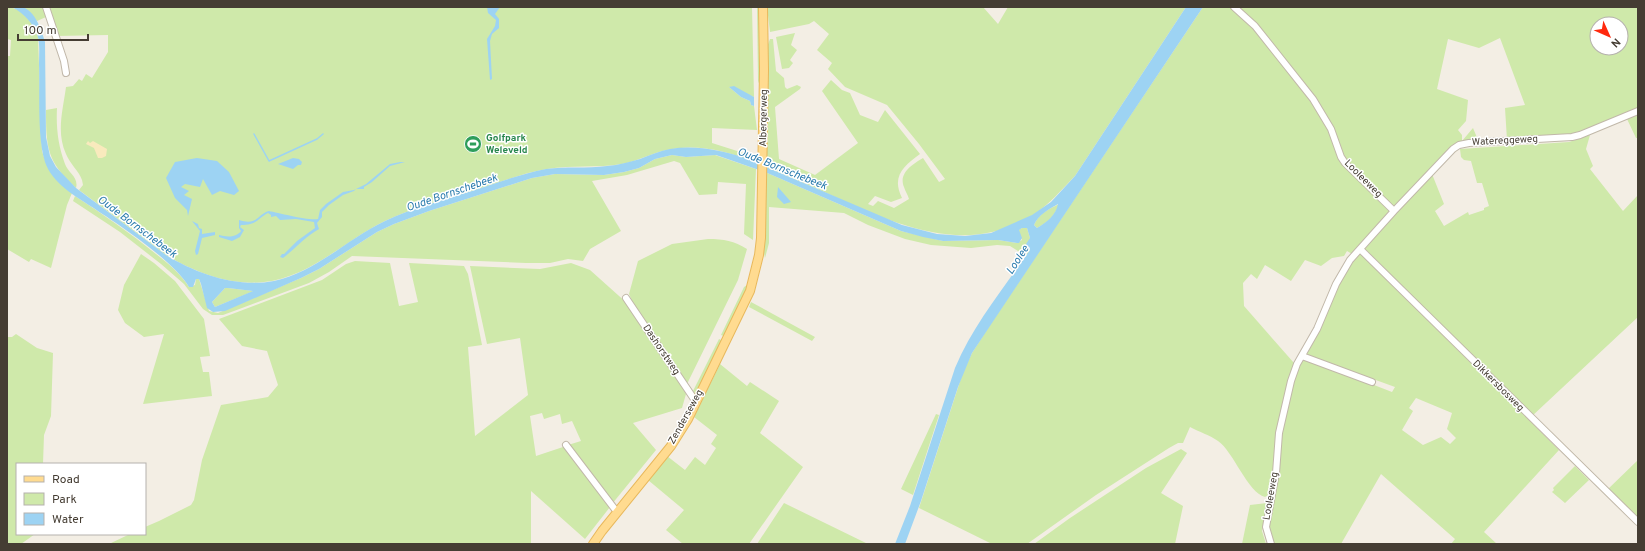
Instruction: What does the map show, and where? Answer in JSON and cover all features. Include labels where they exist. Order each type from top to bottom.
[{"type":"main road","name":"Albergerweg","points":[[755,276],[761,238],[763,177],[763,7]]},
{"type":"main road","name":"Zenderseweg","points":[[593,544],[671,446],[688,419],[750,291],[755,276]]},
{"type":"street","points":[[46,7],[66,66],[66,74]]},
{"type":"street","name":"Looleeweg","points":[[1234,7],[1255,26],[1313,99],[1331,129],[1341,157],[1345,163],[1394,211],[1350,260],[1338,279],[1317,329],[1302,356],[1291,381],[1278,433],[1276,473],[1266,527],[1270,544]]},
{"type":"street","name":"Watereggeweg","points":[[1394,211],[1453,149],[1459,145],[1580,135],[1638,111]]},
{"type":"street","name":"Dikkersbosweg","points":[[1360,249],[1638,522]]},
{"type":"street","name":"Dashorstweg","points":[[626,298],[696,402]]},
{"type":"street","points":[[1302,356],[1372,382]]},
{"type":"street","points":[[566,445],[617,512]]},
{"type":"green space","points":[[7,7],[18,10],[27,17],[34,27],[38,37],[42,151],[53,175],[72,193],[67,205],[51,268],[31,259],[29,262],[7,249],[7,56],[10,56],[11,40],[7,39]]},
{"type":"green space","points":[[22,7],[43,7],[46,17],[37,21]]},
{"type":"green space","points":[[47,7],[752,7],[754,97],[729,87],[741,97],[750,101],[751,105],[754,106],[757,130],[712,128],[712,143],[756,157],[756,163],[735,155],[712,149],[689,147],[661,151],[622,164],[566,167],[538,171],[434,202],[394,217],[362,234],[315,264],[282,279],[251,283],[225,280],[188,267],[166,255],[79,190],[83,185],[82,180],[68,158],[61,137],[61,121],[66,87],[73,86],[79,79],[82,81],[86,74],[92,78],[108,52],[108,35],[57,36]]},
{"type":"green space","points":[[757,7],[762,7],[761,88],[758,81]]},
{"type":"green space","points":[[767,7],[983,7],[998,24],[1008,7],[1186,7],[1075,176],[1055,197],[1033,215],[1008,227],[983,234],[958,235],[933,232],[883,218],[765,167],[767,47],[770,39],[773,39],[776,71],[784,78],[785,87],[787,89],[797,85],[801,87],[775,107],[779,159],[815,175],[858,143],[822,91],[831,80],[842,90],[850,93],[860,115],[878,122],[885,110],[920,154],[904,167],[901,172],[898,184],[902,198],[891,202],[875,196],[868,204],[873,206],[878,201],[894,208],[909,199],[904,187],[903,177],[915,163],[923,158],[939,182],[945,179],[887,105],[845,87],[828,69],[832,63],[817,50],[829,34],[814,21],[809,24],[770,32]]},
{"type":"green space","points":[[1203,7],[1231,7],[1249,22],[1314,106],[1329,130],[1336,148],[1390,212],[1352,254],[1347,251],[1344,256],[1332,258],[1321,266],[1305,260],[1291,281],[1265,265],[1257,279],[1251,274],[1243,283],[1244,306],[1294,363],[1277,429],[1274,465],[1268,495],[1265,497],[1253,488],[1224,446],[1212,437],[1190,427],[1183,443],[1178,443],[1169,448],[1096,495],[1027,544],[992,544],[919,508],[963,372],[972,353],[990,325]]},
{"type":"green space","points":[[1237,7],[1638,7],[1638,109],[1572,134],[1536,136],[1507,140],[1505,108],[1525,105],[1500,38],[1479,48],[1448,39],[1437,89],[1468,100],[1466,121],[1458,130],[1462,135],[1462,141],[1473,128],[1478,140],[1461,142],[1395,206],[1392,206],[1344,158],[1325,114],[1306,86],[1246,14]]},
{"type":"green space","points":[[795,33],[791,45],[797,50],[790,60],[793,63],[789,68],[782,69],[776,37]]},
{"type":"green space","points":[[57,108],[59,143],[66,167],[75,178],[77,184],[76,188],[59,170],[50,153],[47,134],[46,110]]},
{"type":"green space","points":[[1638,115],[1638,138],[1636,138],[1627,119]]},
{"type":"green space","points":[[1590,135],[1586,149],[1593,166],[1590,169],[1623,211],[1638,195],[1638,317],[1531,417],[1364,248],[1432,174],[1444,204],[1435,211],[1444,226],[1468,212],[1469,215],[1484,210],[1484,208],[1489,206],[1482,183],[1477,183],[1471,161],[1464,160],[1461,157],[1460,149],[1569,142]]},
{"type":"green space","points":[[672,155],[686,157],[715,155],[756,169],[753,240],[744,234],[746,184],[718,182],[717,194],[699,195],[680,163],[674,161],[627,175],[592,181],[621,231],[590,249],[583,261],[568,259],[550,263],[526,263],[352,256],[329,272],[309,283],[223,315],[212,315],[203,309],[184,284],[161,264],[120,232],[73,201],[75,196],[126,231],[170,265],[189,287],[195,285],[196,279],[199,279],[209,311],[218,313],[301,278],[319,269],[377,232],[429,211],[532,178],[555,174],[604,175],[624,172],[639,168],[655,159]]},
{"type":"green space","points":[[765,172],[901,231],[943,241],[998,240],[1017,243],[1022,240],[1018,230],[1027,228],[1030,238],[1028,248],[1031,250],[1026,256],[1010,246],[997,245],[971,248],[931,245],[905,239],[868,225],[844,213],[769,207],[769,243],[765,258],[763,248]]},
{"type":"green space","points":[[1059,204],[1048,221],[1037,228],[1034,225],[1041,215]]},
{"type":"green space","points":[[708,239],[729,241],[747,249],[738,280],[687,384],[634,305],[629,294],[638,261],[672,244]]},
{"type":"green space","points":[[1360,253],[1559,450],[1484,532],[1497,544],[1451,544],[1455,539],[1381,474],[1341,544],[1271,544],[1266,532],[1281,429],[1296,369],[1302,357],[1392,392],[1395,387],[1304,354],[1335,287],[1356,255]],"holes":[[[1416,398],[1452,413],[1447,429],[1456,438],[1450,444],[1441,437],[1423,445],[1402,430],[1413,411],[1409,408]]]},
{"type":"green space","points":[[141,254],[175,281],[204,319],[210,356],[200,357],[203,372],[209,372],[212,396],[143,404],[164,334],[144,337],[125,323],[118,310],[124,285]]},
{"type":"green space","points":[[355,261],[390,263],[399,306],[418,302],[409,263],[464,266],[468,274],[482,345],[468,347],[475,436],[528,395],[520,338],[487,344],[470,266],[540,269],[571,263],[590,270],[628,304],[685,391],[686,394],[682,408],[633,423],[656,450],[612,504],[568,445],[581,441],[572,421],[562,424],[560,414],[544,419],[542,413],[530,416],[536,456],[563,447],[610,507],[585,539],[531,491],[531,544],[109,544],[128,535],[146,535],[146,527],[191,505],[194,500],[202,460],[221,405],[268,397],[278,385],[267,351],[242,346],[219,319],[322,280],[346,264]]},
{"type":"green space","points":[[752,282],[726,337],[721,335],[744,287]]},
{"type":"green space","points":[[225,288],[254,291],[215,307],[212,302]]},
{"type":"green space","points":[[751,302],[815,337],[812,341],[749,307]]},
{"type":"green space","points":[[16,334],[37,348],[53,353],[51,416],[44,435],[43,463],[16,463],[16,535],[34,535],[21,544],[7,544],[7,337],[12,337]]},
{"type":"green space","points":[[719,339],[723,341],[696,396],[693,391]]},
{"type":"green space","points":[[720,364],[747,386],[750,382],[779,401],[760,433],[803,467],[749,544],[683,544],[666,530],[684,510],[648,480],[667,456],[685,470],[695,457],[705,465],[716,448],[711,444],[717,435],[694,417]]},
{"type":"green space","points":[[936,414],[939,415],[913,495],[901,489]]},
{"type":"green space","points":[[1181,449],[1187,453],[1161,493],[1183,506],[1175,544],[1034,544],[1070,518],[1146,468]]},
{"type":"green space","points":[[1638,460],[1638,521],[1607,490]]},
{"type":"green space","points":[[1575,466],[1589,480],[1565,503],[1552,492],[1554,490],[1553,488]]},
{"type":"green space","points":[[784,503],[868,544],[757,544]]},
{"type":"green space","points":[[1267,503],[1262,531],[1266,544],[1242,544],[1250,505]]},
{"type":"sand","points":[[88,141],[90,143],[93,141],[107,149],[106,156],[98,158],[94,148],[86,144]]},
{"type":"water","points":[[12,7],[22,7],[31,12],[42,32],[45,42],[46,137],[50,156],[56,167],[76,188],[166,255],[178,262],[218,278],[246,283],[260,283],[289,277],[304,270],[318,263],[371,228],[396,216],[428,204],[537,171],[554,168],[616,165],[666,150],[679,148],[708,149],[745,158],[902,225],[937,234],[965,236],[991,233],[1032,215],[1051,202],[1075,176],[1186,7],[1203,7],[972,353],[958,387],[921,501],[905,544],[895,544],[910,506],[955,368],[962,352],[980,322],[1030,250],[1026,244],[1030,238],[1027,228],[1022,228],[1019,230],[1022,238],[1019,243],[998,240],[943,241],[923,237],[901,231],[765,172],[716,155],[686,157],[672,155],[655,159],[639,168],[624,172],[604,175],[555,174],[532,178],[429,211],[377,232],[319,269],[301,278],[225,311],[213,312],[207,308],[199,279],[196,279],[193,287],[189,287],[171,266],[145,244],[58,183],[48,170],[42,152],[39,114],[38,37],[31,23]],"holes":[[[1058,204],[1055,212],[1050,218],[1037,228],[1034,225],[1038,218]],[[225,288],[228,288],[253,291],[215,307],[212,302]]]},
{"type":"water","points":[[487,7],[500,7],[495,14],[499,19],[499,28],[492,34],[490,41],[492,79],[490,80],[487,39],[495,26],[496,20],[488,13]]},
{"type":"water","points":[[734,86],[754,97],[754,106],[751,105],[750,101],[741,97],[729,87]]},
{"type":"water","points":[[197,158],[217,161],[229,172],[239,191],[234,195],[220,191],[212,195],[203,179],[200,187],[185,184],[181,187],[189,191],[184,195],[192,199],[188,216],[187,210],[175,198],[166,178],[175,162]]},
{"type":"water","points":[[293,158],[299,159],[302,162],[301,165],[298,165],[293,169],[278,164]]},
{"type":"water","points":[[405,162],[390,166],[364,187],[364,189],[356,189],[366,184],[390,164]]},
{"type":"water","points":[[778,187],[791,202],[784,204],[777,197]]},
{"type":"water","points":[[356,189],[343,195],[329,205],[322,212],[322,217],[317,223],[319,229],[283,258],[280,257],[282,254],[284,254],[297,241],[315,228],[314,222],[296,219],[280,220],[276,216],[271,217],[268,213],[254,223],[241,225],[240,227],[244,230],[240,237],[232,241],[219,237],[219,235],[236,235],[241,231],[239,228],[239,220],[250,222],[254,221],[265,212],[269,211],[301,218],[318,219],[320,210],[326,204],[343,192]]},
{"type":"water","points":[[192,221],[198,224],[199,228],[202,229],[202,234],[215,232],[215,235],[202,238],[198,254],[196,255],[195,251],[200,231]]},
{"type":"waterway","points":[[254,134],[269,161],[317,139],[323,134]]},
{"type":"place","name":"Golfpark Weleveld","points":[[473,144]]},
{"type":"water label","name":"Oude Bornschebeek","points":[[782,169]]},
{"type":"water label","name":"Oude Bornschebeek","points":[[452,193]]},
{"type":"water label","name":"Oude Bornschebeek","points":[[137,227]]},
{"type":"water label","name":"Loolee","points":[[1018,260]]}]
